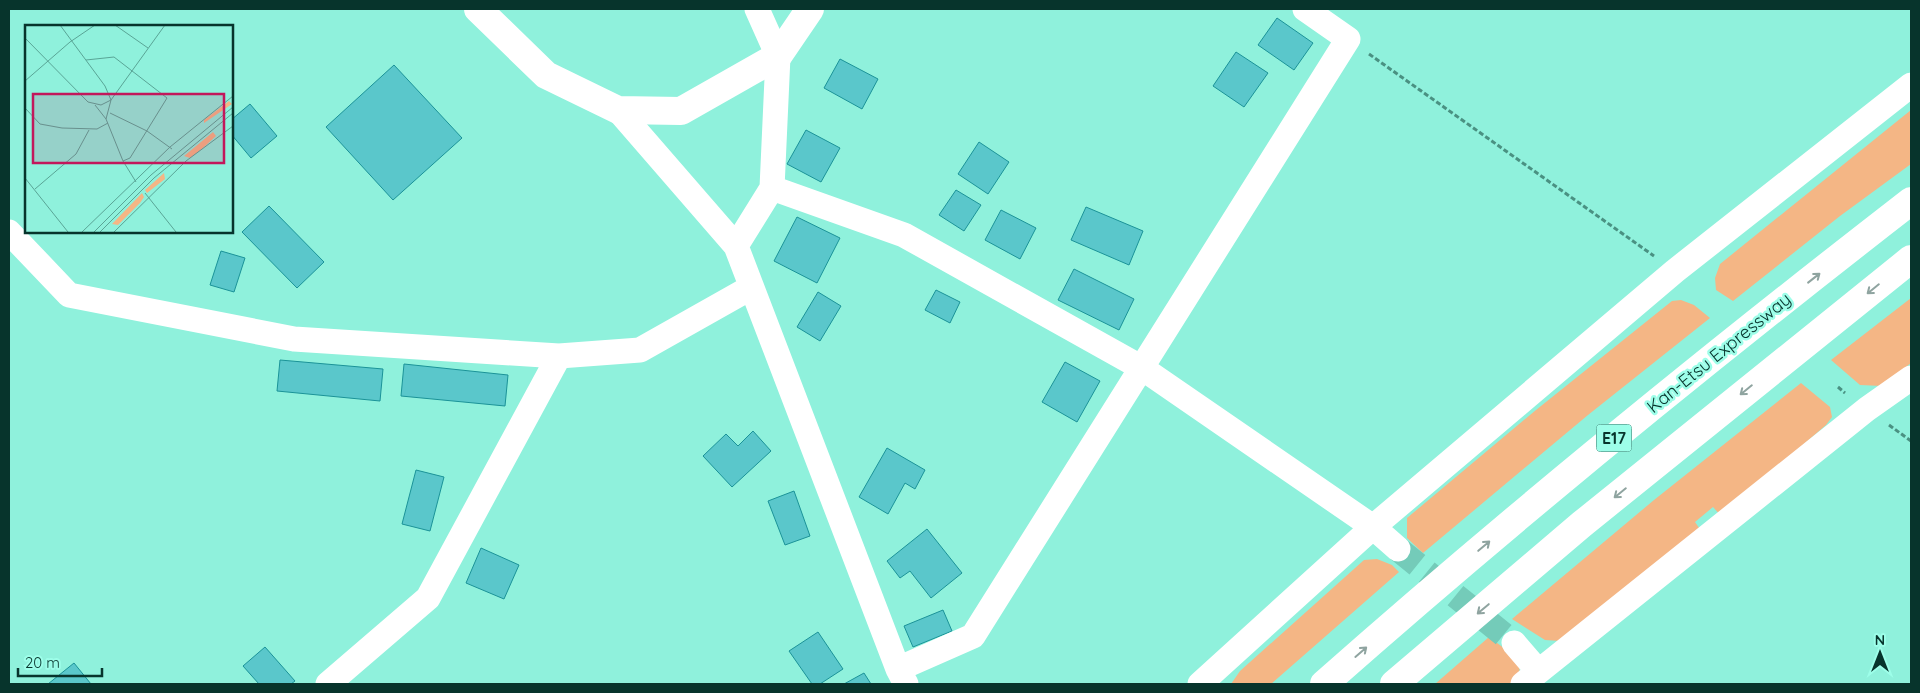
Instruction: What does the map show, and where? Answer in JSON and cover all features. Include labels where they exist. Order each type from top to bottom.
[{"type":"main road","points":[[478,9],[546,75],[618,110],[680,112],[778,56],[810,9]]},
{"type":"main road","name":"Kan-Etsu Expressway","points":[[1324,684],[1558,483],[1728,344],[1911,201]]},
{"type":"main road","name":"E17","points":[[1394,684],[1582,524],[1911,258]]},
{"type":"street","points":[[736,246],[772,188],[778,56],[757,9]]},
{"type":"street","points":[[618,110],[736,246],[750,288],[902,677],[972,636],[1348,39],[1305,9]]},
{"type":"street","points":[[1200,684],[1373,527],[1675,271],[1911,85]]},
{"type":"street","points":[[772,188],[904,235],[1142,368],[1373,527],[1398,549]]},
{"type":"street","points":[[9,232],[69,296],[294,339],[559,356],[640,350],[750,288]]},
{"type":"street","points":[[328,684],[428,598],[559,356]]},
{"type":"street","points":[[1514,643],[1531,678],[1868,409],[1911,378]]},
{"type":"path","points":[[1348,39],[1675,271]]},
{"type":"shaded area","points":[[1911,110],[1911,164],[1840,216],[1733,301],[1716,290],[1715,278],[1720,264]]},
{"type":"shaded area","points":[[1911,298],[1911,363],[1882,386],[1860,385],[1831,360]]},
{"type":"shaded area","points":[[1681,300],[1694,305],[1710,318],[1588,415],[1423,553],[1407,538],[1407,518],[1536,410],[1672,301]]},
{"type":"shaded area","points":[[1801,383],[1830,407],[1832,417],[1826,425],[1721,516],[1713,507],[1695,522],[1704,535],[1560,641],[1545,640],[1512,619],[1654,500]]},
{"type":"shaded area","points":[[1377,559],[1392,565],[1399,572],[1271,684],[1231,684],[1240,671],[1364,560]]},
{"type":"shaded area","points":[[1489,637],[1520,660],[1519,678],[1512,684],[1435,684]]},
{"type":"building","points":[[1277,18],[1313,43],[1294,70],[1258,45]]},
{"type":"building","points":[[1236,52],[1268,73],[1244,107],[1213,86]]},
{"type":"building","points":[[840,59],[878,79],[862,109],[824,88]]},
{"type":"building","points":[[394,65],[462,138],[393,200],[326,127]]},
{"type":"building","points":[[250,104],[277,136],[251,158],[232,135],[232,119]]},
{"type":"building","points":[[806,130],[840,148],[821,182],[787,164]]},
{"type":"building","points":[[979,142],[1009,162],[988,194],[958,174]]},
{"type":"building","points":[[956,190],[981,205],[964,231],[939,215]]},
{"type":"building","points":[[269,206],[324,262],[297,288],[242,232]]},
{"type":"building","points":[[1086,207],[1143,231],[1129,265],[1071,240]]},
{"type":"building","points":[[1001,210],[1036,228],[1020,259],[985,240]]},
{"type":"building","points":[[797,217],[840,238],[817,283],[774,261]]},
{"type":"building","points":[[221,251],[245,258],[234,292],[210,285]]},
{"type":"building","points":[[1074,269],[1134,299],[1119,330],[1058,300]]},
{"type":"building","points":[[936,290],[960,302],[950,323],[925,310]]},
{"type":"building","points":[[818,292],[841,306],[820,341],[797,327]]},
{"type":"building","points":[[280,360],[383,369],[380,401],[277,391]]},
{"type":"building","points":[[1065,362],[1100,381],[1077,422],[1042,402]]},
{"type":"building","points":[[404,364],[508,375],[505,406],[401,396]]},
{"type":"building","points":[[753,431],[771,451],[732,487],[703,456],[726,434],[738,446]]},
{"type":"building","points":[[887,448],[925,470],[915,489],[905,483],[888,514],[859,497]]},
{"type":"building","points":[[416,470],[444,477],[430,531],[402,524]]},
{"type":"building","points":[[794,491],[810,536],[785,545],[768,501]]},
{"type":"building","points":[[927,529],[962,573],[931,598],[910,571],[900,578],[887,561]]},
{"type":"building","points":[[481,548],[519,565],[504,599],[466,583]]},
{"type":"building","points":[[943,610],[952,631],[913,647],[904,626]]},
{"type":"building","points":[[818,632],[843,669],[820,684],[812,684],[789,651]]},
{"type":"building","points":[[265,647],[295,681],[291,684],[259,684],[243,666]]},
{"type":"building","points":[[74,663],[91,684],[48,684]]},
{"type":"building","points":[[864,673],[871,684],[844,684]]},
{"type":"tunnel","points":[[1398,549],[1514,643]]}]
